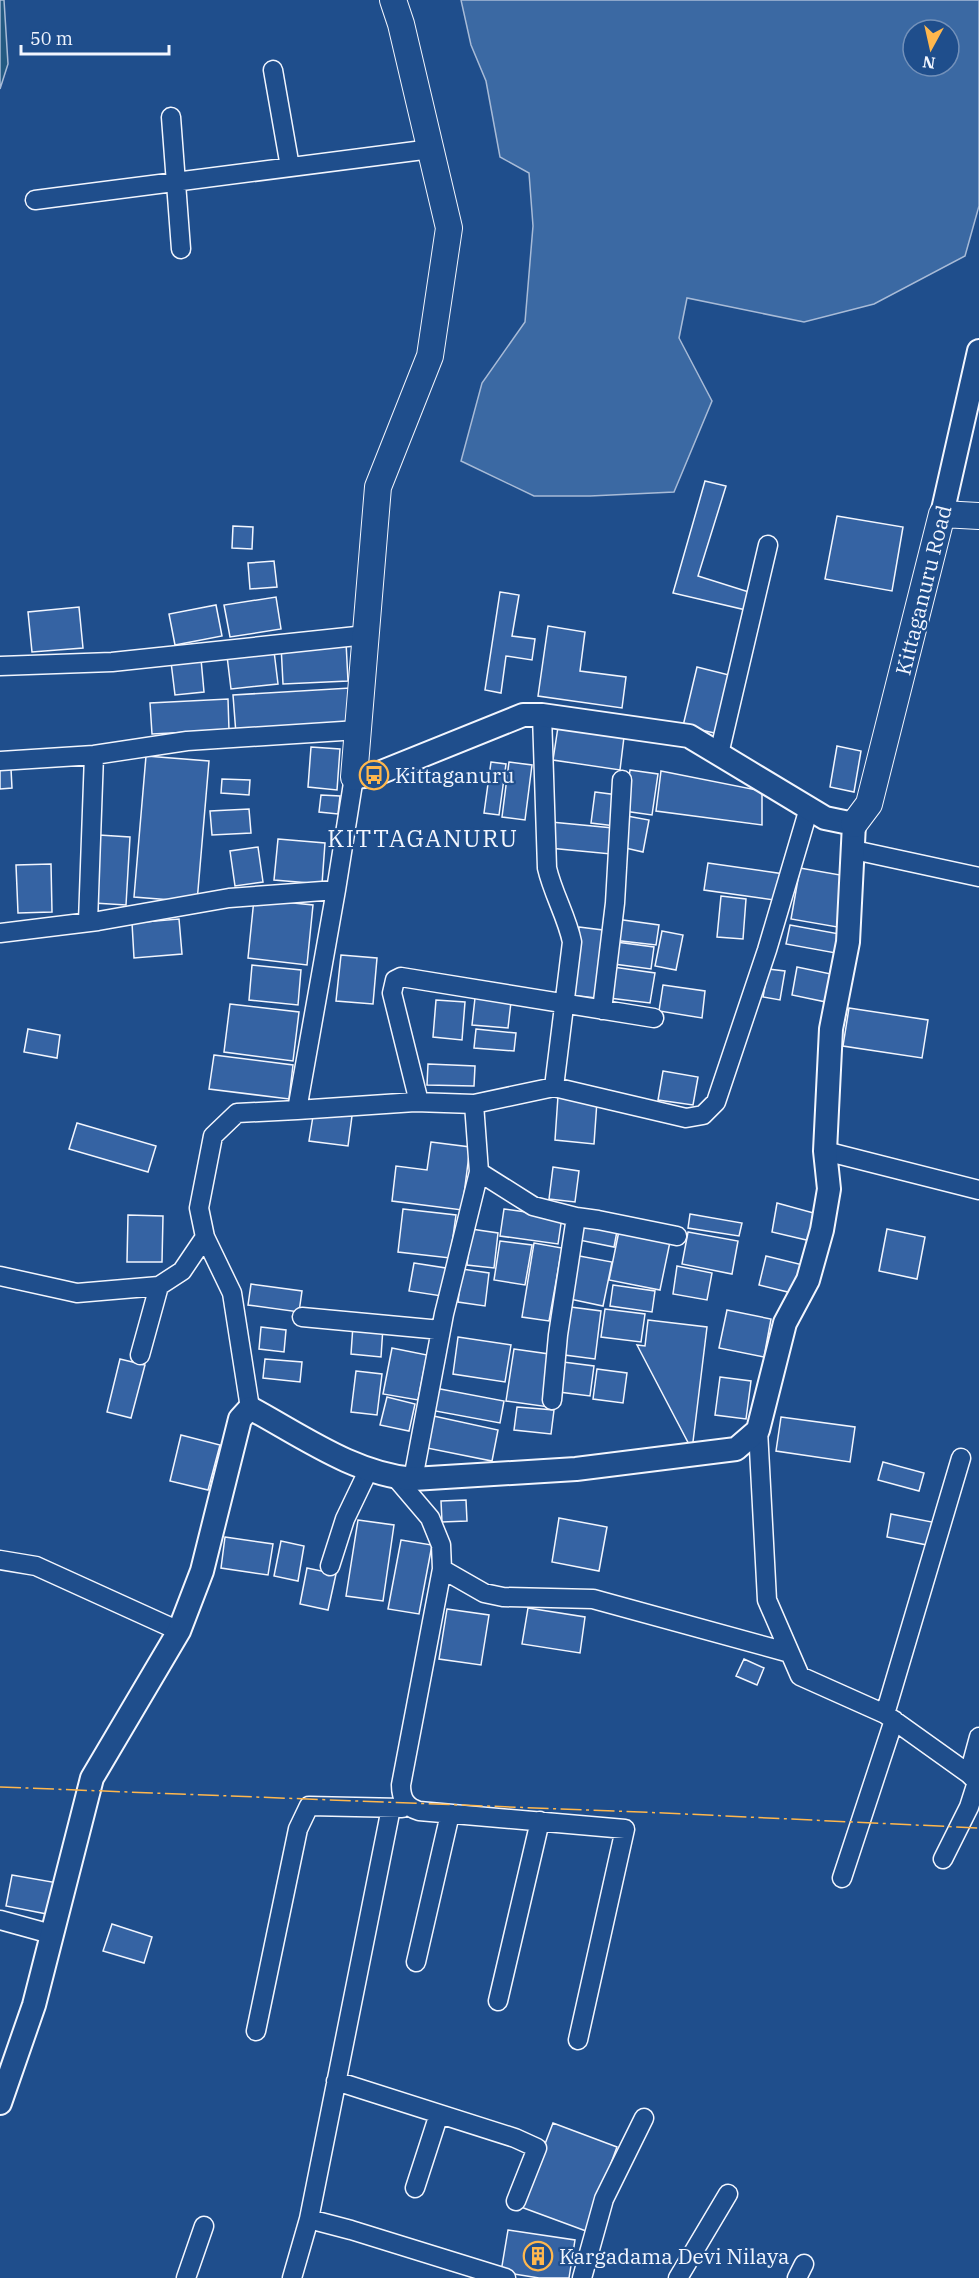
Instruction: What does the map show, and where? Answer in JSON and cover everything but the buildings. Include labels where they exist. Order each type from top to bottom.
[{"type":"main road","points":[[354,777],[378,487],[430,356],[449,228],[401,24],[393,0]]},
{"type":"main road","points":[[942,514],[979,516]]},
{"type":"main road","name":"Kittaganuru Road","points":[[854,824],[869,804],[942,514]]},
{"type":"street","points":[[273,70],[290,167]]},
{"type":"street","points":[[171,117],[181,249]]},
{"type":"street","points":[[35,200],[430,149]]},
{"type":"street","name":"Kittaganuru Road","points":[[942,514],[979,351]]},
{"type":"street","points":[[719,754],[768,545]]},
{"type":"street","points":[[0,666],[112,662],[366,635]]},
{"type":"street","points":[[542,715],[548,868],[572,942],[554,1087]]},
{"type":"street","points":[[297,1110],[354,777],[374,776],[523,716],[542,715],[689,736],[825,818],[854,824],[848,942],[831,1029],[825,1151],[829,1190],[822,1230],[808,1280],[785,1323],[758,1430],[767,1600],[800,1676],[890,1717],[975,1780]]},
{"type":"street","points":[[0,761],[94,755],[186,741],[358,730]]},
{"type":"street","points":[[88,922],[94,755]]},
{"type":"street","points":[[602,1010],[615,903],[622,780]]},
{"type":"street","points":[[250,1408],[232,1293],[205,1237],[199,1208],[213,1136],[237,1113],[419,1102],[474,1104],[554,1087],[686,1118],[703,1115],[716,1102],[767,950],[809,808]]},
{"type":"street","points":[[854,850],[979,877]]},
{"type":"street","points":[[0,933],[88,922],[229,898],[336,890]]},
{"type":"street","points":[[419,1102],[392,993],[395,980],[407,977],[654,1018]]},
{"type":"street","points":[[411,1809],[401,1795],[401,1785],[442,1569],[441,1545],[430,1518],[405,1479],[479,1172],[474,1104]]},
{"type":"street","points":[[825,1151],[979,1190]]},
{"type":"street","points":[[479,1172],[533,1206],[576,1217],[677,1236]]},
{"type":"street","points":[[552,1400],[558,1335],[576,1217]]},
{"type":"street","points":[[0,1276],[77,1293],[159,1286],[182,1271],[205,1237]]},
{"type":"street","points":[[140,1355],[159,1286]]},
{"type":"street","points":[[302,1317],[441,1330]]},
{"type":"street","points":[[250,1408],[368,1471],[405,1479],[576,1469],[736,1449],[758,1430]]},
{"type":"street","points":[[2,2088],[34,2006],[92,1778],[179,1631],[202,1571],[240,1419],[250,1408]]},
{"type":"street","points":[[842,1878],[890,1717],[961,1458]]},
{"type":"street","points":[[330,1566],[345,1519],[368,1471]]},
{"type":"street","points":[[0,1560],[36,1566],[179,1631]]},
{"type":"street","points":[[442,1569],[484,1593],[503,1597],[593,1599],[790,1653]]},
{"type":"street","points":[[943,1859],[969,1807],[975,1780],[979,1737]]},
{"type":"street","points":[[256,2031],[297,1829],[309,1806],[391,1808],[625,1829],[578,2040]]},
{"type":"street","points":[[292,2278],[309,2219],[391,1808]]},
{"type":"street","points":[[416,1962],[450,1814]]},
{"type":"street","points":[[498,2001],[540,1821]]},
{"type":"street","points":[[0,1920],[51,1934]]},
{"type":"street","points":[[336,2081],[515,2138],[537,2148],[516,2201]]},
{"type":"street","points":[[415,2188],[439,2114]]},
{"type":"street","points":[[582,2278],[604,2199],[644,2118]]},
{"type":"street","points":[[678,2278],[728,2194]]},
{"type":"street","points":[[309,2219],[506,2278]]},
{"type":"street","points":[[186,2278],[204,2226]]},
{"type":"shaded area","points":[[0,0],[4,0],[8,64],[0,89]]},
{"type":"shaded area","points":[[461,0],[979,0],[979,206],[965,256],[874,304],[804,322],[687,298],[679,338],[712,401],[674,492],[534,496],[461,461],[482,383],[525,322],[533,226],[529,173],[500,157],[486,81],[471,45]]},
{"type":"power","points":[[0,1787],[664,1813],[979,1828]]},
{"type":"place","name":"Kittaganuru","points":[[374,775]]},
{"type":"place","name":"Kargadama Devi Nilaya","points":[[538,2256]]},
{"type":"district","name":"KITTAGANURU","points":[[423,838]]}]
